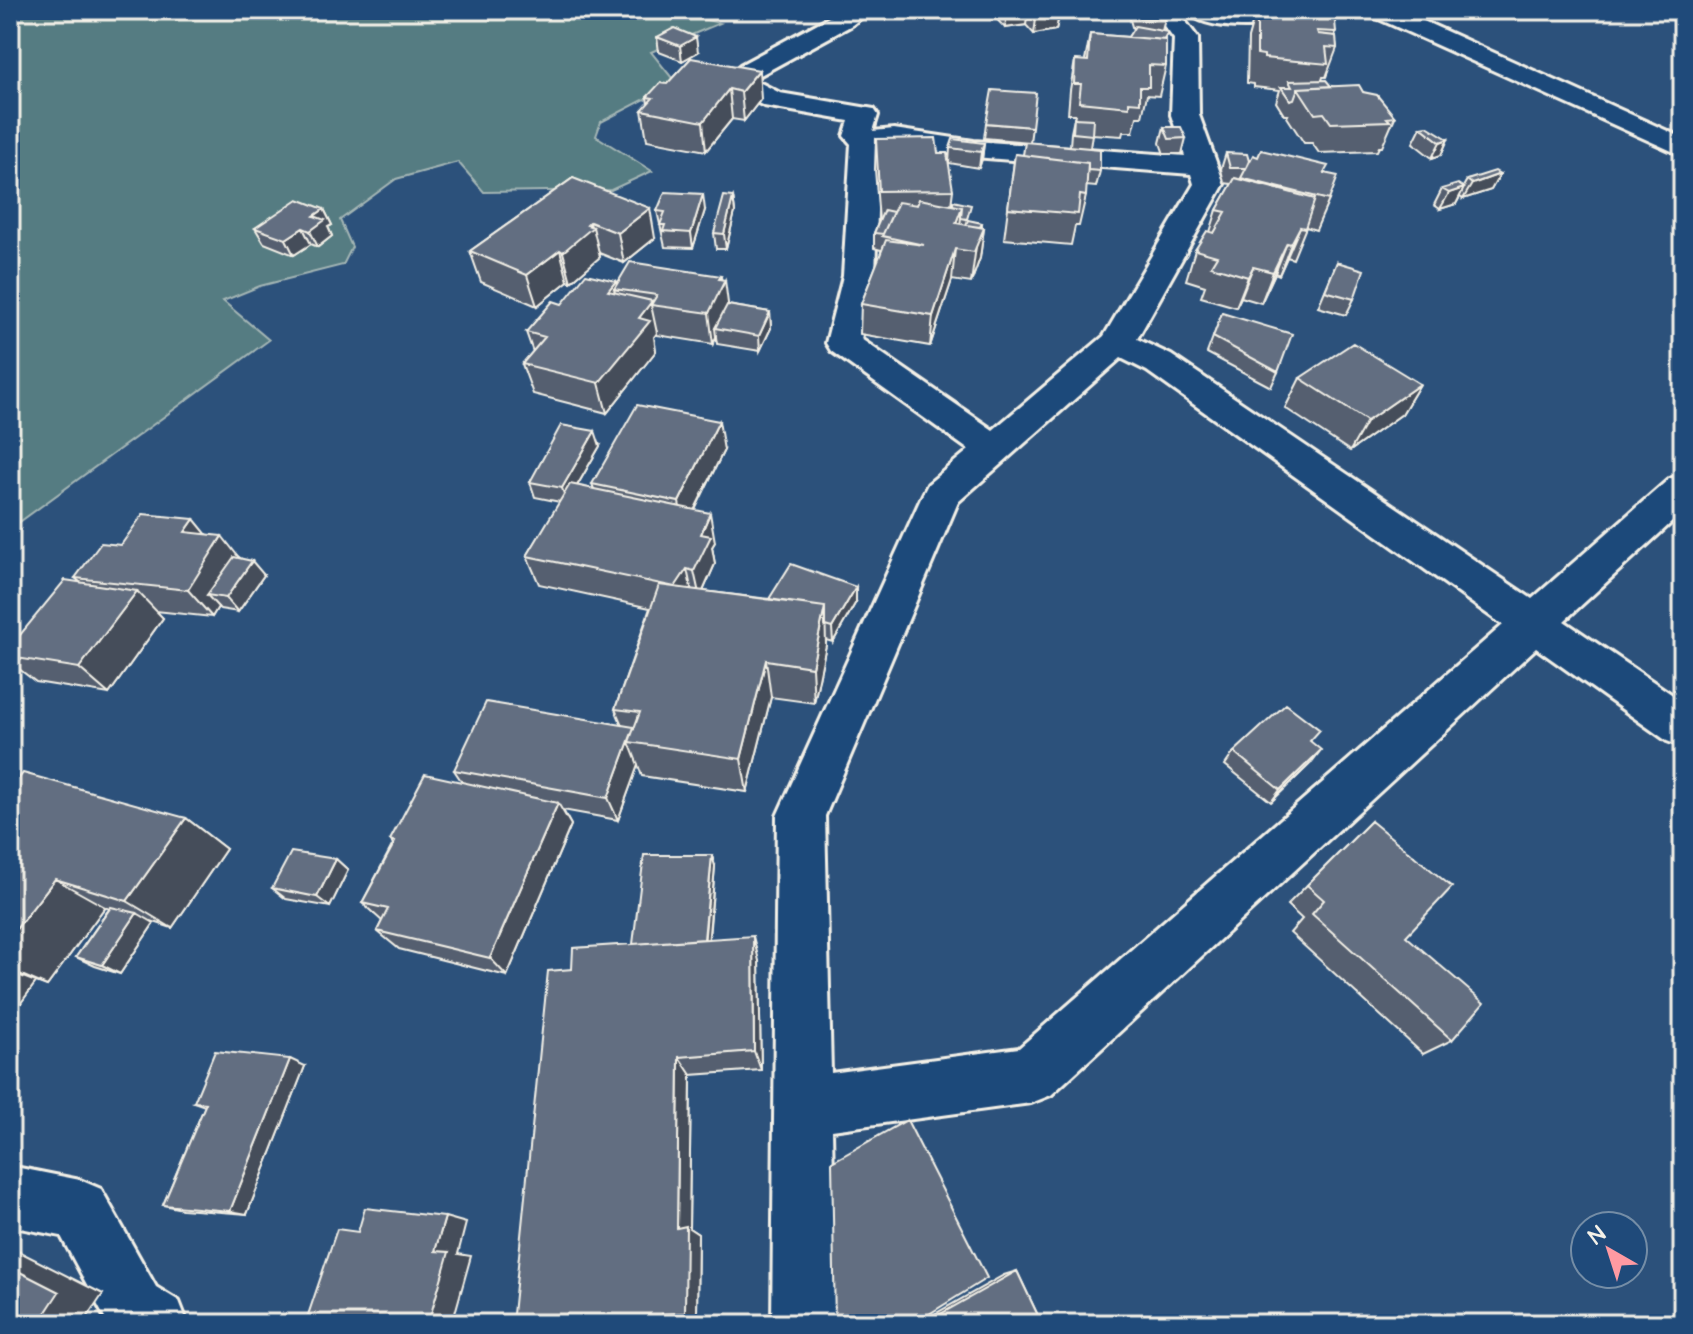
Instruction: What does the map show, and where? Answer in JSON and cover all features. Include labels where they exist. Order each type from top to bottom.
[{"type":"street","points":[[859,10],[825,32],[758,64],[734,80],[773,100],[864,115],[858,136],[865,141],[894,137],[974,149],[1203,166]]},
{"type":"street","points":[[804,1324],[801,816],[942,494],[1117,343],[1209,184],[1185,115],[1186,38],[1164,10]]},
{"type":"street","points":[[1199,10],[1214,15],[1268,21],[1304,17],[1324,10]]},
{"type":"street","points":[[1379,10],[1683,148]]},
{"type":"street","points":[[865,141],[859,276],[843,343],[993,448]]},
{"type":"street","points":[[1117,343],[1159,363],[1683,727]]},
{"type":"street","points":[[803,1105],[1031,1075],[1683,489]]},
{"type":"street","points":[[10,1196],[80,1210],[134,1309],[156,1324]]},
{"type":"green space","points":[[10,10],[662,10],[720,23],[651,52],[676,83],[601,122],[596,136],[652,171],[611,190],[484,192],[458,162],[396,179],[340,220],[352,247],[343,265],[260,286],[223,301],[269,340],[10,529]]},
{"type":"building","points":[[1028,10],[1054,10],[1059,15],[1036,19]]},
{"type":"building","points":[[1135,10],[1162,10],[1165,19],[1137,18]]},
{"type":"building","points":[[1257,10],[1334,10],[1336,32],[1317,31],[1318,34],[1336,36],[1337,48],[1326,47],[1328,64],[1264,58],[1264,55],[1257,54]]},
{"type":"building","points":[[1135,26],[1168,32],[1164,40],[1128,37]]},
{"type":"building","points":[[674,28],[696,37],[680,46],[657,37]]},
{"type":"building","points":[[1090,34],[1166,40],[1166,66],[1149,65],[1149,87],[1140,87],[1140,103],[1129,102],[1129,107],[1079,102],[1081,84],[1074,84],[1075,60],[1088,61]]},
{"type":"building","points":[[691,58],[759,70],[741,92],[729,89],[703,122],[642,110],[653,98],[647,97],[660,83],[667,84]]},
{"type":"building","points":[[1326,80],[1331,86],[1298,88],[1294,99],[1290,100],[1281,87],[1292,87],[1289,81]]},
{"type":"building","points":[[1359,85],[1363,92],[1377,95],[1395,117],[1387,118],[1390,121],[1331,123],[1324,113],[1315,114],[1298,88]]},
{"type":"building","points":[[992,90],[1036,93],[1032,127],[986,123]]},
{"type":"building","points":[[1074,118],[1093,119],[1092,135],[1073,133]]},
{"type":"building","points":[[1427,126],[1448,139],[1440,142],[1421,127]]},
{"type":"building","points":[[1164,127],[1181,127],[1186,138],[1169,139]]},
{"type":"building","points":[[936,138],[938,153],[947,153],[953,190],[879,191],[876,139]]},
{"type":"building","points":[[953,139],[984,143],[981,152],[950,148]]},
{"type":"building","points":[[1025,142],[1100,149],[1100,171],[1088,170],[1088,163],[1023,155]]},
{"type":"building","points":[[1261,150],[1328,166],[1324,173],[1338,176],[1329,200],[1241,178],[1253,155],[1258,157]]},
{"type":"building","points":[[1226,153],[1247,154],[1249,161],[1246,168],[1230,168]]},
{"type":"building","points":[[1015,154],[1088,163],[1086,196],[1080,195],[1078,214],[1008,208]]},
{"type":"building","points":[[1495,171],[1500,174],[1472,184],[1467,180]]},
{"type":"building","points":[[573,178],[650,208],[618,233],[590,222],[587,225],[593,227],[563,252],[560,250],[527,275],[470,251]]},
{"type":"building","points":[[1235,178],[1315,199],[1305,228],[1300,227],[1291,244],[1287,243],[1273,272],[1253,267],[1248,277],[1211,266],[1217,256],[1195,250],[1207,231],[1214,233],[1226,212],[1217,210]]},
{"type":"building","points":[[1458,184],[1464,188],[1449,193],[1442,189]]},
{"type":"building","points":[[665,192],[703,194],[691,233],[663,231],[665,225],[660,225],[665,212],[657,211]]},
{"type":"building","points":[[724,196],[733,197],[724,234],[714,233]]},
{"type":"building","points":[[298,199],[324,209],[314,216],[325,220],[310,231],[303,228],[286,239],[255,228]]},
{"type":"building","points":[[919,199],[962,207],[956,223],[984,228],[974,252],[955,249],[933,316],[861,304],[886,240],[924,245],[882,236],[898,202],[917,205]]},
{"type":"building","points":[[953,201],[971,205],[967,219],[961,218],[962,207],[953,205]]},
{"type":"building","points":[[884,210],[893,212],[883,234],[874,233]]},
{"type":"building","points":[[968,220],[982,223],[980,227],[966,225]]},
{"type":"building","points":[[630,262],[721,276],[719,279],[725,280],[709,313],[651,305],[657,295],[614,289]]},
{"type":"building","points":[[1337,262],[1364,270],[1354,299],[1325,291]]},
{"type":"building","points":[[586,274],[616,281],[608,291],[652,301],[639,318],[650,321],[599,383],[522,364],[545,337],[526,332],[553,301],[562,304]]},
{"type":"building","points":[[727,305],[770,312],[759,336],[715,328]]},
{"type":"building","points":[[1222,313],[1292,334],[1278,372],[1213,337]]},
{"type":"building","points":[[1353,343],[1420,384],[1367,421],[1300,378]]},
{"type":"building","points":[[637,405],[719,421],[679,502],[592,484]]},
{"type":"building","points":[[561,425],[595,431],[562,488],[530,482]]},
{"type":"building","points":[[570,484],[710,513],[701,534],[711,536],[694,571],[687,569],[675,587],[527,556]]},
{"type":"building","points":[[143,514],[194,519],[185,532],[222,536],[188,590],[75,578],[101,543],[121,545]]},
{"type":"building","points":[[234,557],[252,561],[226,598],[207,595]]},
{"type":"building","points":[[791,564],[856,587],[832,628],[825,626],[825,607],[769,599]]},
{"type":"building","points":[[65,580],[137,591],[79,668],[10,657],[10,647]]},
{"type":"building","points":[[659,585],[825,607],[812,667],[766,660],[741,759],[629,742],[640,712],[615,709]]},
{"type":"building","points":[[486,702],[634,727],[608,798],[454,770]]},
{"type":"building","points":[[1286,704],[1320,730],[1310,741],[1321,750],[1280,790],[1234,752]]},
{"type":"building","points":[[23,773],[186,818],[127,901],[55,879],[10,937],[10,789]]},
{"type":"building","points":[[425,774],[558,803],[490,958],[377,931],[388,909],[362,903],[395,842],[390,840]]},
{"type":"building","points":[[1371,821],[1452,887],[1406,936],[1484,1003],[1452,1040],[1312,914],[1324,900],[1307,885]]},
{"type":"building","points":[[291,852],[336,859],[317,897],[272,888]]},
{"type":"building","points":[[644,855],[712,855],[704,939],[633,944]]},
{"type":"building","points":[[111,907],[137,913],[102,965],[76,957]]},
{"type":"building","points":[[753,936],[754,1051],[679,1057],[677,1228],[686,1226],[685,1313],[662,1314],[662,1324],[512,1324],[548,971],[572,969],[573,948]]},
{"type":"building","points":[[215,1051],[290,1059],[230,1211],[163,1205],[206,1103],[194,1102]]},
{"type":"building","points":[[907,1120],[987,1278],[913,1324],[835,1324],[832,1162]]},
{"type":"building","points":[[365,1208],[445,1217],[435,1251],[449,1252],[428,1324],[305,1324],[337,1229],[358,1232]]},
{"type":"building","points":[[10,1267],[59,1292],[38,1324],[10,1324]]},
{"type":"building","points":[[1017,1271],[1042,1324],[923,1324]]}]
